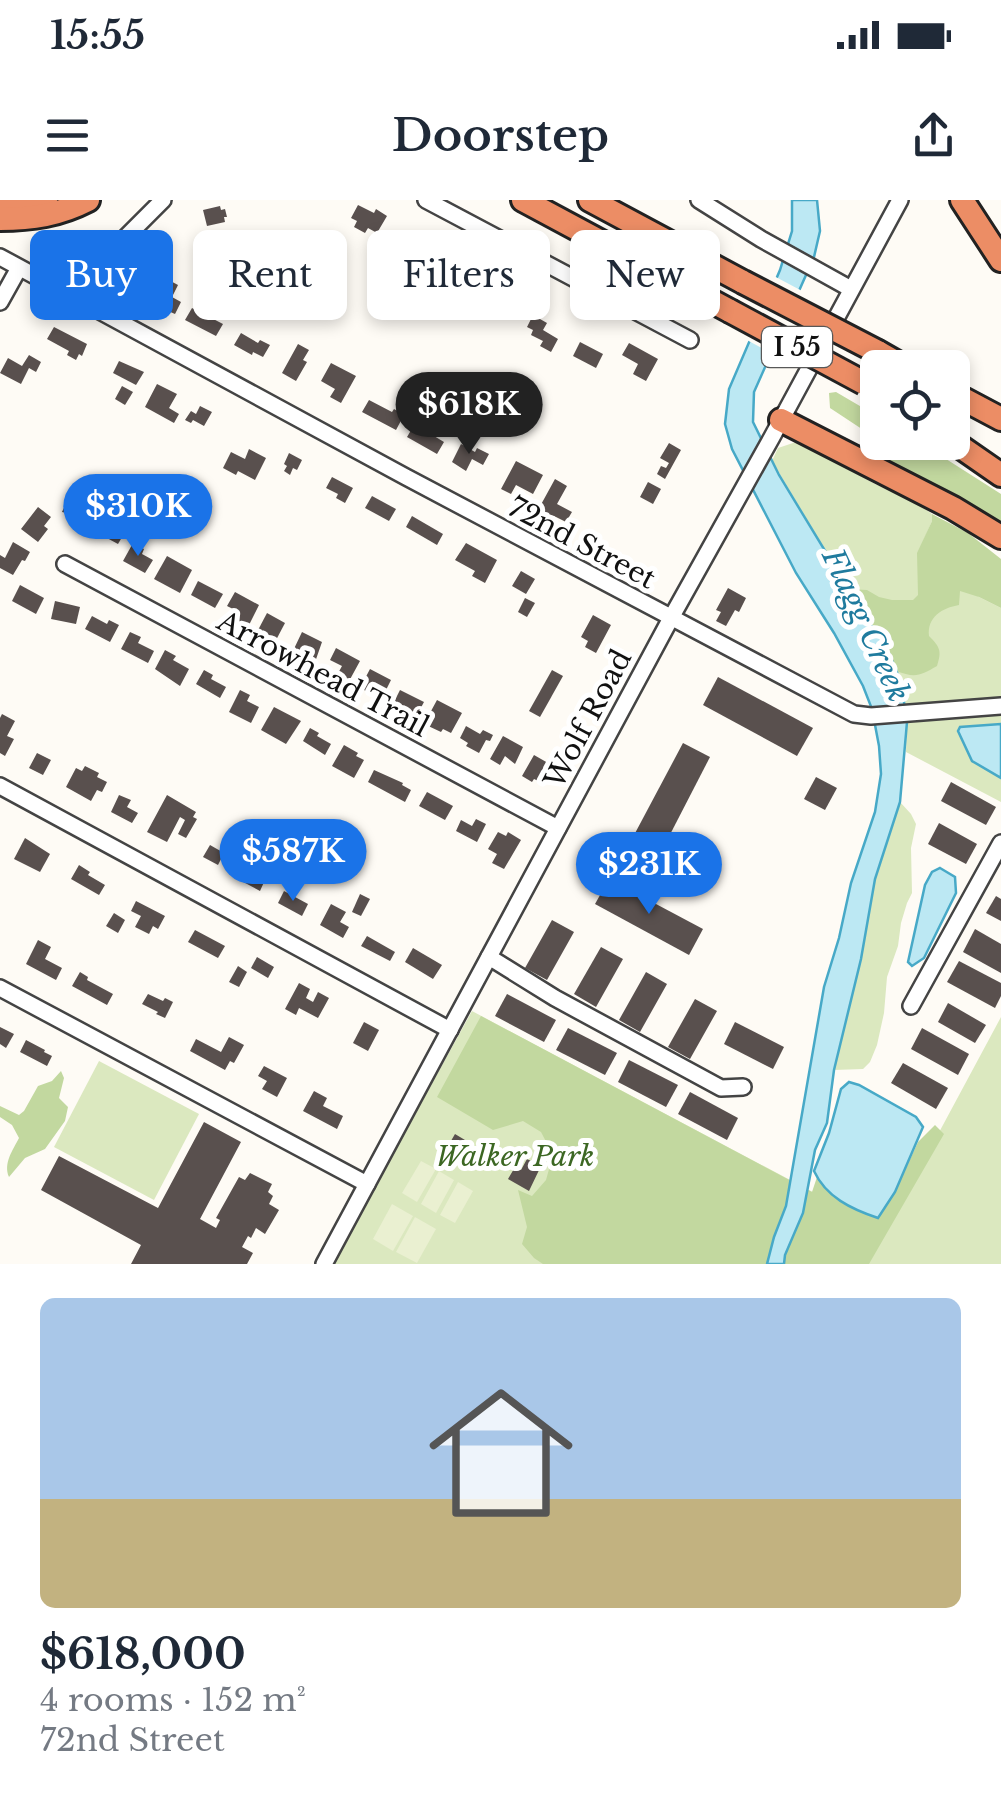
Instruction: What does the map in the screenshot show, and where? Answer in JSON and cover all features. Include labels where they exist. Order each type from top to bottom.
[{"type":"highway","points":[[0,203],[46,200]]},
{"type":"highway","points":[[0,219],[37,219],[88,200]]},
{"type":"highway","name":"I 55","points":[[523,200],[860,381]]},
{"type":"highway","name":"I 55","points":[[590,200],[646,230]]},
{"type":"highway","points":[[606,200],[655,230]]},
{"type":"highway","points":[[962,200],[1001,260]]},
{"type":"highway","name":"I 55","points":[[720,270],[874,350]]},
{"type":"highway","points":[[970,402],[1001,418]]},
{"type":"highway","points":[[777,429],[953,508],[1001,538]]},
{"type":"highway","points":[[970,440],[1001,456]]},
{"type":"highway","points":[[970,453],[1001,475]]},
{"type":"street","points":[[132,230],[162,200]]},
{"type":"street","points":[[426,200],[690,340]]},
{"type":"street","points":[[699,200],[852,290]]},
{"type":"street","name":"Wolf Road","points":[[324,1264],[900,200]]},
{"type":"street","name":"72nd Street","points":[[0,256],[30,274]]},
{"type":"street","points":[[0,302],[19,268]]},
{"type":"street","name":"72nd Street","points":[[115,320],[854,714],[1001,706]]},
{"type":"street","name":"Arrowhead Trail","points":[[65,564],[558,828]]},
{"type":"street","points":[[0,786],[450,1030]]},
{"type":"street","points":[[911,1006],[1001,843]]},
{"type":"street","points":[[489,957],[555,998],[721,1088],[743,1087]]},
{"type":"street","points":[[0,988],[367,1184]]},
{"type":"green space","points":[[836,392],[860,406],[860,428],[830,408],[829,393]]},
{"type":"green space","points":[[799,441],[932,514],[918,553],[1001,608],[1001,802],[906,752],[903,698],[894,666],[772,461],[778,448]]},
{"type":"green space","points":[[948,460],[1001,494],[1001,522],[952,493],[888,461]]},
{"type":"green space","points":[[932,514],[968,533],[1001,559],[1001,608],[960,591],[959,605],[942,611],[930,624],[929,636],[940,653],[937,666],[922,674],[908,675],[896,671],[885,644],[848,589],[867,590],[892,600],[913,600],[918,595],[917,553]]},
{"type":"green space","points":[[900,802],[916,824],[911,848],[912,893],[887,977],[877,1045],[863,1069],[834,1070],[861,959],[875,879]]},
{"type":"green space","name":"Walker Park","points":[[472,1011],[886,1231],[1001,1017],[1001,1264],[332,1264]]},
{"type":"green space","name":"Walker Park","points":[[481,1016],[812,1192],[817,1177],[844,1202],[877,1218],[895,1192],[918,1142],[935,1125],[944,1134],[869,1264],[543,1264],[522,1244],[527,1227],[518,1190],[532,1196],[546,1180],[553,1155],[541,1132],[523,1121],[493,1130],[437,1097]]},
{"type":"green space","points":[[99,1061],[199,1114],[154,1200],[54,1147]]},
{"type":"green space","points":[[61,1071],[64,1078],[59,1098],[68,1107],[65,1121],[45,1149],[25,1158],[9,1177],[8,1162],[19,1138],[12,1125],[0,1117],[0,1106],[19,1115],[38,1086],[52,1081]]},
{"type":"green space","points":[[421,1161],[436,1169],[417,1202],[402,1193]]},
{"type":"green space","points":[[439,1171],[454,1180],[436,1213],[421,1204]]},
{"type":"green space","points":[[458,1182],[473,1191],[455,1223],[440,1215]]},
{"type":"green space","points":[[392,1204],[413,1216],[393,1251],[373,1239]]},
{"type":"green space","points":[[415,1217],[436,1229],[417,1263],[396,1252]]},
{"type":"water","name":"Flagg Creek","points":[[792,200],[817,200],[820,231],[814,257],[754,392],[753,422],[779,475],[885,644],[901,682],[907,722],[900,802],[875,879],[861,959],[834,1070],[827,1123],[815,1150],[803,1213],[784,1264],[767,1264],[786,1206],[824,987],[851,883],[875,812],[881,774],[872,709],[863,686],[796,573],[732,449],[725,424],[729,389],[780,270],[792,231]]},
{"type":"water","points":[[1001,724],[1001,778],[972,761],[958,731],[960,727]]},
{"type":"water","points":[[940,868],[955,877],[956,893],[924,958],[912,966],[908,962],[925,885],[932,872]]},
{"type":"water","points":[[849,1082],[916,1117],[923,1127],[895,1192],[878,1218],[840,1201],[814,1171],[841,1089]]},
{"type":"pier","points":[[772,275],[804,292],[775,355],[745,339]]},
{"type":"building","points":[[358,205],[387,216],[379,230],[368,228],[365,233],[354,227],[357,221],[351,218]]},
{"type":"building","points":[[220,206],[225,209],[225,222],[207,226],[203,210]]},
{"type":"building","points":[[173,298],[181,302],[173,313]]},
{"type":"building","points":[[192,308],[193,320],[223,324],[216,336],[185,320]]},
{"type":"building","points":[[530,320],[547,323],[543,330],[558,339],[551,352],[540,346],[543,341],[531,335],[533,330],[527,327]]},
{"type":"building","points":[[54,327],[87,344],[82,356],[79,354],[76,360],[67,355],[69,351],[47,339]]},
{"type":"building","points":[[241,333],[270,345],[263,357],[234,345]]},
{"type":"building","points":[[580,342],[603,354],[596,368],[573,356]]},
{"type":"building","points":[[629,343],[658,359],[646,381],[633,374],[638,364],[622,355]]},
{"type":"building","points":[[298,344],[309,350],[296,381],[282,373]]},
{"type":"building","points":[[29,355],[41,362],[36,372],[29,368],[21,384],[0,373],[8,358],[22,366]]},
{"type":"building","points":[[119,361],[144,372],[136,385],[113,373]]},
{"type":"building","points":[[331,363],[356,376],[341,403],[330,397],[335,389],[321,381]]},
{"type":"building","points":[[157,384],[177,394],[169,408],[179,414],[174,423],[145,407]]},
{"type":"building","points":[[122,386],[133,392],[125,405],[115,399]]},
{"type":"building","points":[[369,400],[404,415],[396,430],[362,412]]},
{"type":"building","points":[[200,406],[212,412],[204,426],[185,420],[191,411],[196,414]]},
{"type":"building","points":[[416,422],[438,430],[434,436],[444,442],[437,454],[407,437]]},
{"type":"building","points":[[669,443],[681,450],[665,479],[657,474],[661,466],[666,468],[669,463],[660,458]]},
{"type":"building","points":[[461,444],[489,454],[483,465],[472,459],[466,471],[452,462]]},
{"type":"building","points":[[249,449],[266,458],[255,480],[223,468],[231,452],[245,459]]},
{"type":"building","points":[[289,453],[302,460],[290,475],[284,471]]},
{"type":"building","points":[[516,461],[543,475],[533,494],[516,485],[511,494],[501,489]]},
{"type":"building","points":[[332,477],[353,488],[345,503],[326,488]]},
{"type":"building","points":[[555,479],[567,486],[557,504],[572,512],[566,522],[538,510]]},
{"type":"building","points":[[648,482],[661,489],[653,504],[640,497]]},
{"type":"building","points":[[70,495],[91,505],[83,528],[73,523],[76,515],[62,512]]},
{"type":"building","points":[[372,496],[396,509],[389,521],[365,508]]},
{"type":"building","points":[[38,507],[51,517],[38,542],[21,529]]},
{"type":"building","points":[[412,516],[443,534],[437,545],[406,527]]},
{"type":"building","points":[[100,520],[125,532],[118,544],[94,531]]},
{"type":"building","points":[[13,542],[30,552],[13,575],[0,568],[0,555],[5,558]]},
{"type":"building","points":[[133,543],[153,560],[145,573],[123,561]]},
{"type":"building","points":[[466,543],[497,560],[485,583],[472,576],[475,571],[455,560]]},
{"type":"building","points":[[167,556],[192,570],[180,593],[154,579]]},
{"type":"building","points":[[521,571],[535,579],[526,594],[512,586]]},
{"type":"building","points":[[198,581],[223,594],[215,608],[191,595]]},
{"type":"building","points":[[20,585],[44,598],[36,614],[12,601]]},
{"type":"building","points":[[728,588],[746,598],[726,626],[716,621],[721,612],[716,610]]},
{"type":"building","points":[[235,592],[259,605],[247,629],[234,622],[239,612],[227,606]]},
{"type":"building","points":[[525,598],[535,603],[527,617],[518,612]]},
{"type":"building","points":[[55,601],[80,607],[76,624],[51,619]]},
{"type":"building","points":[[267,613],[285,623],[275,642],[257,632]]},
{"type":"building","points":[[593,615],[611,625],[596,653],[585,647],[588,641],[581,637]]},
{"type":"building","points":[[92,616],[119,625],[110,642],[85,629]]},
{"type":"building","points":[[130,632],[141,637],[138,643],[154,651],[148,663],[121,649]]},
{"type":"building","points":[[302,632],[322,642],[314,665],[303,659],[307,652],[302,650],[299,656],[292,653]]},
{"type":"building","points":[[336,648],[360,661],[348,683],[336,677],[342,666],[330,660]]},
{"type":"building","points":[[165,650],[189,669],[180,686],[155,669]]},
{"type":"building","points":[[370,669],[391,680],[383,696],[360,688]]},
{"type":"building","points":[[204,670],[226,687],[220,698],[196,684]]},
{"type":"building","points":[[552,670],[563,676],[540,717],[529,711]]},
{"type":"building","points":[[718,677],[813,728],[797,756],[703,705]]},
{"type":"building","points":[[240,690],[250,695],[247,701],[259,707],[251,723],[229,712]]},
{"type":"building","points":[[400,690],[424,702],[416,717],[393,704]]},
{"type":"building","points":[[437,700],[462,713],[451,733],[424,724]]},
{"type":"building","points":[[274,707],[301,721],[286,744],[261,730]]},
{"type":"building","points":[[2,714],[15,721],[7,736],[14,739],[5,756],[0,753]]},
{"type":"building","points":[[466,726],[480,734],[483,730],[493,735],[479,753],[460,738]]},
{"type":"building","points":[[310,728],[331,744],[325,755],[303,741]]},
{"type":"building","points":[[503,736],[523,747],[515,764],[505,756],[500,765],[490,759]]},
{"type":"building","points":[[683,743],[710,757],[661,852],[633,837]]},
{"type":"building","points":[[344,745],[364,760],[354,778],[332,766]]},
{"type":"building","points":[[37,753],[51,760],[43,775],[29,768]]},
{"type":"building","points":[[534,755],[548,763],[546,767],[552,771],[545,784],[522,776]]},
{"type":"building","points":[[85,766],[107,782],[91,801],[66,787],[76,768],[82,771]]},
{"type":"building","points":[[374,770],[411,790],[405,802],[368,782]]},
{"type":"building","points":[[816,777],[837,788],[825,810],[804,799]]},
{"type":"building","points":[[951,782],[996,807],[986,825],[941,801]]},
{"type":"building","points":[[427,792],[453,806],[445,820],[419,806]]},
{"type":"building","points":[[119,795],[131,800],[127,807],[138,813],[132,823],[111,812]]},
{"type":"building","points":[[167,795],[196,812],[193,817],[197,819],[186,838],[178,834],[185,820],[180,817],[167,842],[147,832]]},
{"type":"building","points":[[476,819],[486,824],[477,842],[456,831],[461,820],[472,826]]},
{"type":"building","points":[[939,823],[977,844],[966,864],[928,844]]},
{"type":"building","points":[[498,832],[506,836],[508,832],[521,840],[504,869],[492,863],[497,854],[488,849]]},
{"type":"building","points":[[25,838],[50,854],[40,872],[14,859]]},
{"type":"building","points":[[210,845],[224,853],[218,865],[203,857]]},
{"type":"building","points":[[245,852],[263,862],[266,856],[274,860],[260,891],[232,876]]},
{"type":"building","points":[[79,865],[105,885],[99,895],[71,879]]},
{"type":"building","points":[[609,879],[703,929],[689,955],[595,904]]},
{"type":"building","points":[[284,891],[308,904],[302,916],[278,903]]},
{"type":"building","points":[[360,894],[370,899],[361,916],[352,912]]},
{"type":"building","points":[[996,896],[1001,899],[1001,921],[986,913]]},
{"type":"building","points":[[136,901],[165,916],[158,929],[153,926],[149,934],[135,927],[141,916],[131,911]]},
{"type":"building","points":[[331,904],[346,912],[340,922],[349,927],[343,938],[320,925]]},
{"type":"building","points":[[114,913],[125,920],[118,933],[106,926]]},
{"type":"building","points":[[552,920],[574,932],[547,980],[525,968]]},
{"type":"building","points":[[975,929],[1001,944],[1001,973],[963,952]]},
{"type":"building","points":[[195,930],[225,946],[218,958],[188,942]]},
{"type":"building","points":[[367,936],[395,952],[390,961],[361,946]]},
{"type":"building","points":[[38,940],[51,947],[45,959],[62,968],[56,980],[26,964]]},
{"type":"building","points":[[601,947],[623,959],[596,1007],[574,994]]},
{"type":"building","points":[[413,948],[442,965],[433,979],[405,962]]},
{"type":"building","points":[[257,957],[274,967],[268,978],[251,968]]},
{"type":"building","points":[[959,961],[1001,983],[1001,996],[995,1008],[947,982]]},
{"type":"building","points":[[238,966],[247,972],[239,987],[229,982]]},
{"type":"building","points":[[80,972],[113,994],[107,1005],[72,986]]},
{"type":"building","points":[[646,972],[667,984],[640,1032],[619,1020]]},
{"type":"building","points":[[299,983],[310,989],[306,998],[313,1002],[318,992],[329,998],[318,1018],[299,1008],[296,1015],[285,1009]]},
{"type":"building","points":[[148,994],[173,1002],[165,1018],[142,1004]]},
{"type":"building","points":[[507,994],[556,1020],[544,1042],[495,1016]]},
{"type":"building","points":[[695,999],[717,1011],[690,1059],[668,1047]]},
{"type":"building","points":[[948,1003],[986,1025],[975,1043],[938,1022]]},
{"type":"building","points":[[364,1022],[379,1030],[368,1051],[353,1043]]},
{"type":"building","points":[[735,1022],[784,1047],[773,1069],[724,1044]]},
{"type":"building","points":[[0,1027],[14,1034],[6,1048],[0,1044]]},
{"type":"building","points":[[568,1028],[617,1053],[605,1075],[556,1050]]},
{"type":"building","points":[[922,1028],[969,1054],[958,1075],[911,1049]]},
{"type":"building","points":[[229,1037],[244,1045],[225,1070],[190,1051],[196,1039],[221,1052]]},
{"type":"building","points":[[26,1040],[52,1056],[47,1066],[20,1052]]},
{"type":"building","points":[[629,1060],[678,1085],[666,1107],[618,1082]]},
{"type":"building","points":[[903,1063],[948,1088],[936,1109],[891,1083]]},
{"type":"building","points":[[264,1066],[287,1078],[277,1097],[262,1089],[267,1081],[258,1076]]},
{"type":"building","points":[[314,1091],[327,1098],[323,1106],[343,1116],[337,1129],[303,1111]]},
{"type":"building","points":[[690,1092],[738,1118],[727,1140],[678,1114]]},
{"type":"building","points":[[204,1122],[241,1142],[200,1219],[216,1228],[220,1220],[216,1218],[239,1177],[245,1180],[250,1173],[272,1184],[269,1204],[279,1210],[265,1234],[256,1228],[251,1238],[248,1236],[242,1247],[253,1253],[247,1264],[131,1264],[141,1245],[41,1190],[59,1156],[158,1208]]},
{"type":"building","points":[[455,1134],[470,1143],[457,1161],[448,1156],[452,1148],[448,1146]]},
{"type":"building","points":[[527,1159],[541,1166],[529,1191],[508,1179],[515,1167],[521,1170]]}]
